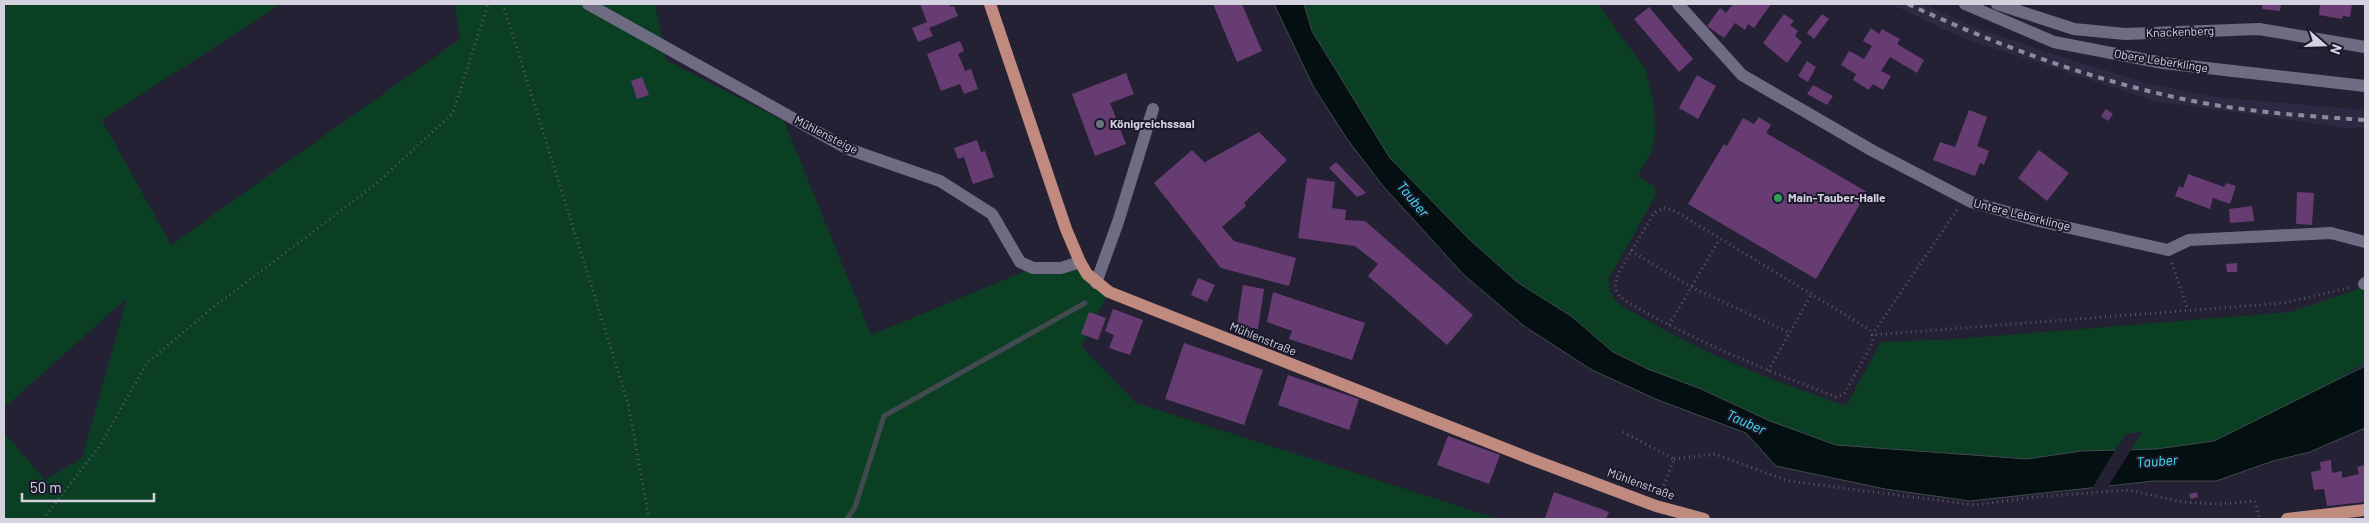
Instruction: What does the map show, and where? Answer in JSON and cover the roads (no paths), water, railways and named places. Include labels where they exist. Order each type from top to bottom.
[{"type":"main road","name":"Mühlenstraße","points":[[990,4],[1053,191],[1080,262],[1096,283],[1109,292],[1298,368],[1656,506],[1704,519]]},
{"type":"main road","points":[[2287,519],[2365,510]]},
{"type":"street","name":"Mühlensteige","points":[[588,4],[848,149],[940,181],[992,214],[1020,262],[1033,268],[1061,268],[1080,262]]},
{"type":"street","name":"Untere Leberklinge","points":[[1678,4],[1742,75],[1833,130],[1965,199],[2043,222],[2168,250],[2190,240],[2331,233],[2365,242]]},
{"type":"street","name":"Obere Leberklinge","points":[[1965,4],[2054,42],[2163,63],[2365,86]]},
{"type":"street","name":"Knackenberg","points":[[1997,4],[2074,29],[2125,34],[2259,29],[2365,47]]},
{"type":"street","points":[[1096,283],[1118,222],[1153,109]]},
{"type":"water","name":"Tauber","points":[[1274,4],[1304,4],[1312,31],[1390,158],[1468,238],[1517,282],[1571,316],[1613,352],[1648,369],[1701,389],[1770,421],[1836,445],[2027,459],[2081,451],[2156,449],[2214,441],[2365,366],[2365,428],[2310,452],[2273,461],[2216,481],[2154,481],[1970,501],[1885,489],[1776,466],[1746,433],[1658,400],[1592,370],[1524,326],[1464,275],[1383,186],[1347,139],[1313,86]]},
{"type":"waterway","points":[[847,519],[855,507],[884,416],[1085,303]]},
{"type":"railway","points":[[1908,4],[2045,60],[2152,92],[2254,111],[2365,120]]},
{"type":"place","name":"Königreichssaal","points":[[1100,124]]},
{"type":"place","name":"Main-Tauber-Halle","points":[[1778,198]]}]
